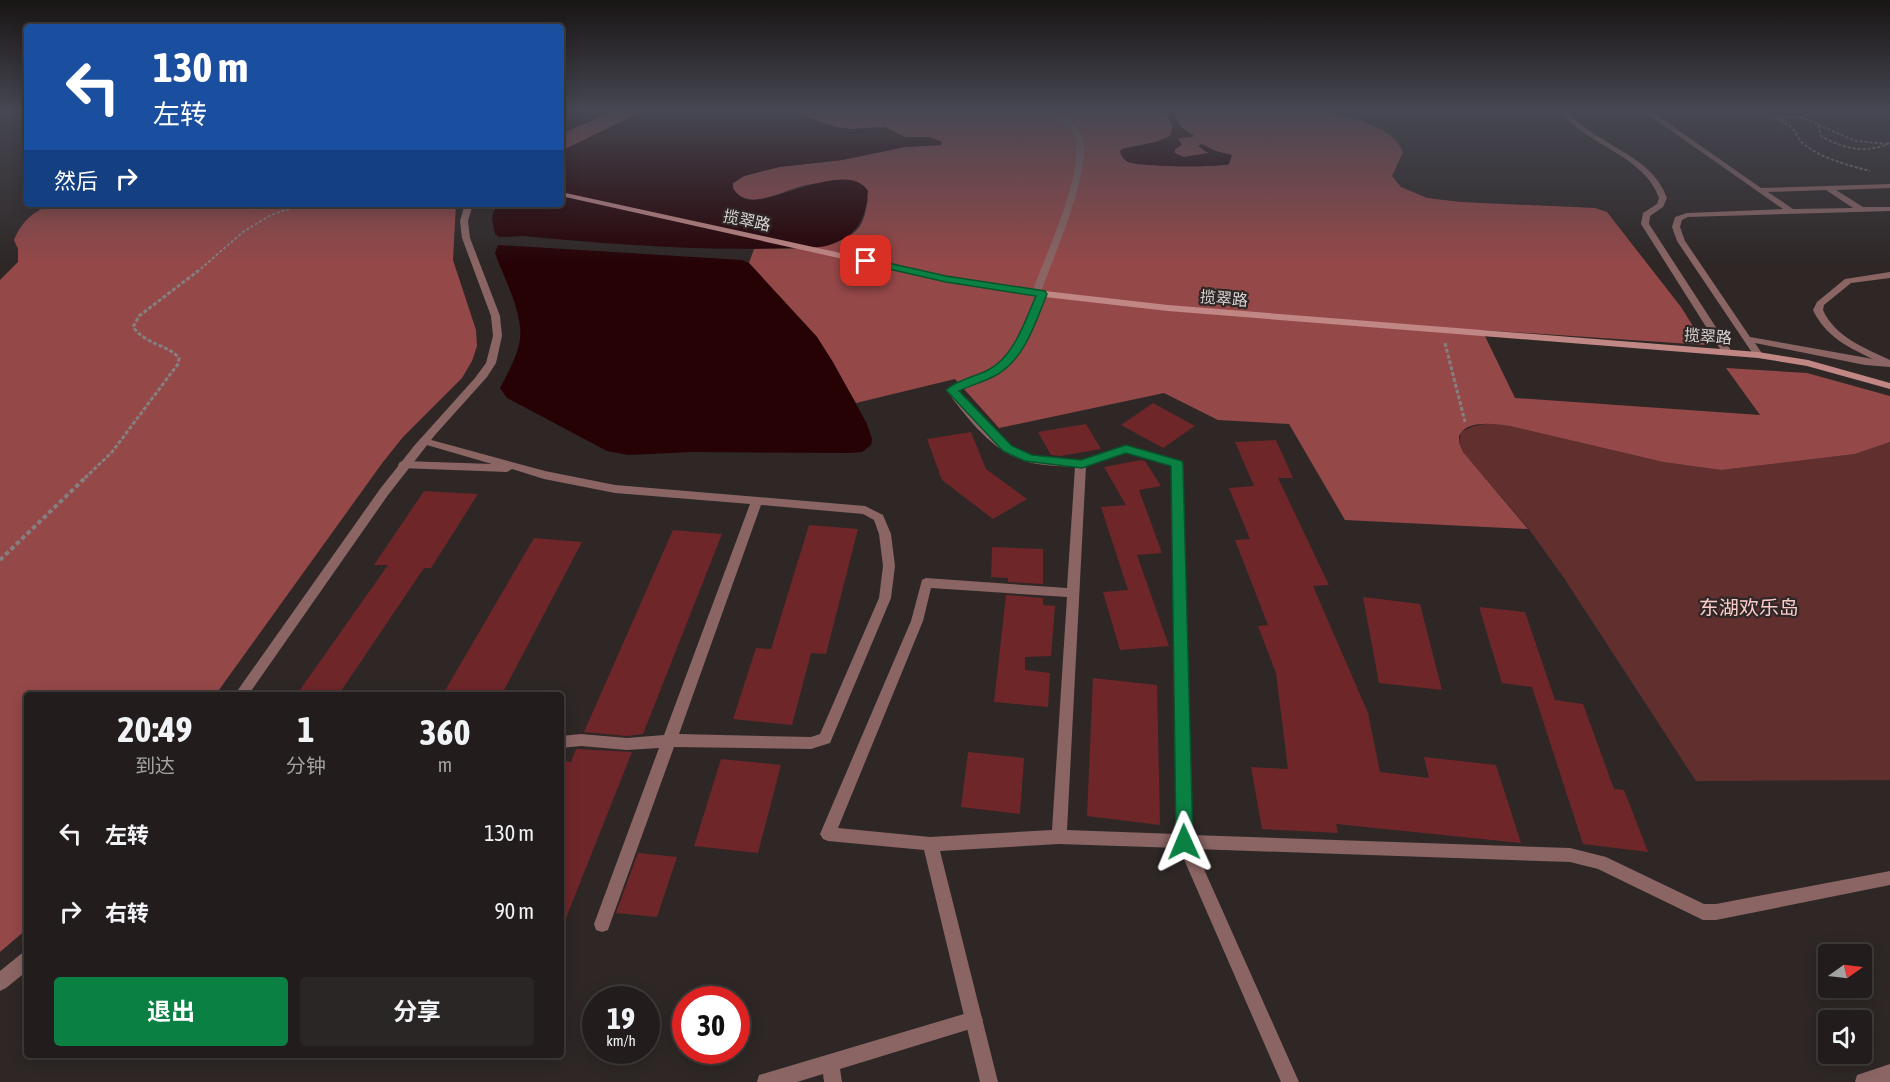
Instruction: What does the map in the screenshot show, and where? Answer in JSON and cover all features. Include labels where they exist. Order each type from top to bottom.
[{"type":"street","points":[[1080,161],[1068,205],[1026,332],[1008,360],[994,372],[951,390],[1000,442],[1014,453],[1029,458],[1082,464],[1126,449],[1177,464],[1184,842],[1290,1082]]},
{"type":"street","points":[[1631,161],[1659,185],[1663,198],[1660,205],[1646,215],[1645,224],[1727,352]]},
{"type":"street","points":[[1719,161],[1790,211]]},
{"type":"street","points":[[1760,190],[1890,186]]},
{"type":"street","points":[[1828,188],[1862,210]]},
{"type":"street","name":"揽翠路","points":[[564,195],[946,279],[1039,293],[1168,308],[1758,355],[1808,363],[1890,386]]},
{"type":"street","points":[[243,692],[404,465],[479,381],[496,349],[498,326],[494,310],[463,228],[468,207]]},
{"type":"street","points":[[1758,355],[1681,241],[1676,223],[1682,217],[1692,214],[1890,209]]},
{"type":"street","points":[[1889,363],[1831,329],[1821,319],[1818,310],[1820,304],[1848,280],[1890,275]]},
{"type":"street","points":[[1747,339],[1865,362],[1889,363]]},
{"type":"street","points":[[424,441],[526,468],[544,475],[615,489],[873,512],[883,526],[888,552],[889,577],[885,597],[825,739],[805,743],[669,741],[627,744],[581,740],[564,742]]},
{"type":"street","points":[[1059,837],[1082,464]]},
{"type":"street","points":[[404,465],[526,468]]},
{"type":"street","points":[[602,924],[757,501]]},
{"type":"street","points":[[1074,593],[926,583],[917,621],[828,834],[930,844],[1059,837],[1578,856],[1600,862],[1703,912],[1716,912],[1890,878]]},
{"type":"street","points":[[930,844],[989,1082]]},
{"type":"street","points":[[0,982],[24,962]]},
{"type":"street","points":[[766,1082],[974,1020]]},
{"type":"street","points":[[830,1063],[833,1082]]},
{"type":"street","points":[[1864,1082],[1890,1073]]},
{"type":"path","points":[[1839,161],[1879,173]]},
{"type":"path","points":[[0,560],[112,452],[178,364],[179,358],[176,354],[142,339],[136,333],[133,327],[139,316],[183,284],[243,232],[271,216],[296,207]]},
{"type":"path","points":[[1442,331],[1465,422]]},
{"type":"green space","name":"东湖欢乐岛","points":[[1491,423],[1663,462],[1721,470],[1855,454],[1890,442],[1890,780],[1696,781],[1564,578],[1528,528],[1463,452],[1459,443],[1461,432],[1474,426]]},
{"type":"shaded area","points":[[564,161],[829,161],[779,167],[744,176],[733,183],[733,188],[738,195],[751,200],[763,199],[829,181],[845,180],[859,183],[868,191],[866,208],[860,222],[851,233],[831,245],[810,248],[686,248],[523,236],[499,237],[495,234],[492,218],[495,207],[564,207]]},
{"type":"shaded area","points":[[829,161],[1131,161],[1193,166],[1228,165],[1229,161],[1399,161],[1392,176],[1401,187],[1427,198],[1461,202],[1595,208],[1607,212],[1681,307],[1705,345],[1482,330],[1515,398],[1760,415],[1726,368],[1807,373],[1890,396],[1890,442],[1855,454],[1721,470],[1663,462],[1510,426],[1482,424],[1468,427],[1459,436],[1463,452],[1528,529],[1345,520],[1289,424],[1218,420],[1164,393],[999,428],[955,379],[856,403],[817,337],[749,263],[754,249],[811,247],[840,241],[851,235],[862,223],[868,199],[840,181],[816,183],[755,199],[746,199],[738,195],[732,187],[733,183],[744,176],[779,167]]},
{"type":"shaded area","points":[[1230,161],[1229,164],[1210,166],[1162,166],[1128,162]]},
{"type":"shaded area","points":[[46,207],[456,207],[453,260],[476,330],[477,346],[472,361],[462,378],[403,437],[383,462],[217,692],[24,692],[24,932],[0,952],[0,280],[18,262],[18,249],[14,240],[20,228],[34,213]]},
{"type":"shaded area","points":[[498,245],[742,260],[749,263],[817,337],[867,424],[872,439],[871,445],[862,452],[850,453],[692,452],[628,455],[607,451],[507,398],[500,388],[516,355],[520,333],[517,310],[495,253]]},
{"type":"building","points":[[1153,403],[1195,426],[1163,448],[1121,425]]},
{"type":"building","points":[[1086,424],[1101,449],[1060,456],[1051,455],[1038,432]]},
{"type":"building","points":[[971,432],[986,469],[1027,499],[993,519],[942,480],[927,439]]},
{"type":"building","points":[[1276,440],[1293,478],[1278,478],[1329,585],[1313,586],[1368,713],[1380,772],[1429,778],[1424,757],[1496,765],[1521,843],[1336,824],[1338,833],[1262,829],[1251,767],[1288,769],[1276,673],[1258,626],[1268,625],[1235,540],[1250,539],[1229,488],[1254,486],[1235,442]]},
{"type":"building","points":[[1145,461],[1161,486],[1139,490],[1162,553],[1137,555],[1169,646],[1120,650],[1103,592],[1128,590],[1101,507],[1126,505],[1104,467]]},
{"type":"building","points":[[424,491],[478,494],[431,568],[424,568],[340,692],[298,692],[388,565],[374,565]]},
{"type":"building","points":[[809,525],[858,529],[826,654],[811,653],[792,725],[733,719],[756,648],[771,649]]},
{"type":"building","points":[[673,530],[722,534],[643,734],[627,736],[584,732]]},
{"type":"building","points":[[534,538],[582,542],[503,692],[444,692]]},
{"type":"building","points":[[992,547],[1043,549],[1043,584],[1008,582],[1008,578],[991,577]]},
{"type":"building","points":[[1006,595],[1043,598],[1043,605],[1055,606],[1051,656],[1025,657],[1025,670],[1050,673],[1048,707],[994,702]]},
{"type":"building","points":[[1363,597],[1420,604],[1442,690],[1379,683]]},
{"type":"building","points":[[1479,607],[1525,612],[1555,700],[1583,704],[1614,789],[1624,790],[1648,852],[1583,844],[1532,687],[1502,683]]},
{"type":"building","points":[[1093,678],[1157,685],[1160,825],[1087,816]]},
{"type":"building","points":[[576,749],[632,752],[564,923],[564,765],[566,761],[571,762]]},
{"type":"building","points":[[968,752],[1024,758],[1020,814],[961,807]]},
{"type":"building","points":[[721,759],[781,765],[758,853],[694,846]]},
{"type":"building","points":[[638,853],[677,857],[657,917],[616,913]]},
{"type":"route","points":[[866,261],[946,279],[1042,294],[1026,332],[1008,360],[994,372],[951,390],[1007,449],[1029,458],[1082,464],[1126,449],[1177,464],[1184,842]]}]
